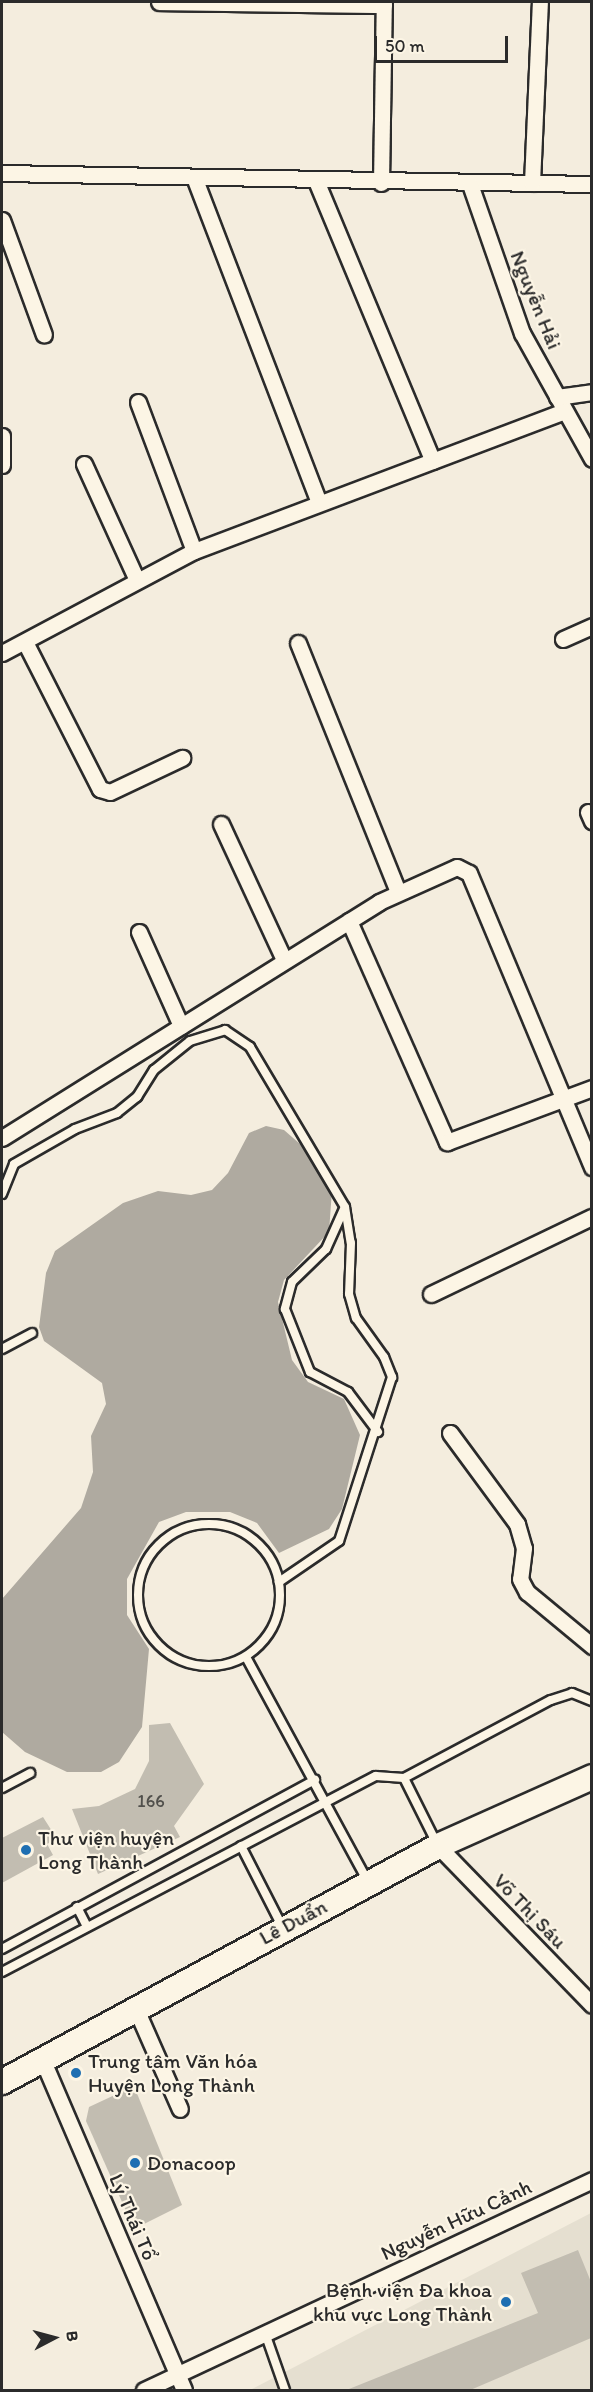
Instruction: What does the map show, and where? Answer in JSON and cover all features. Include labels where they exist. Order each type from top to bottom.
[{"type":"main road","name":"Lê Duẩn","points":[[2,2082],[368,1882],[438,1846],[591,1777]]},
{"type":"street","points":[[159,2],[384,3],[381,183]]},
{"type":"street","points":[[532,183],[540,2]]},
{"type":"street","points":[[2,173],[194,177],[317,183],[591,184]]},
{"type":"street","points":[[194,177],[319,503]]},
{"type":"street","points":[[317,183],[433,461]]},
{"type":"street","name":"Nguyễn Hải","points":[[470,184],[522,333],[591,459]]},
{"type":"street","points":[[2,220],[44,335]]},
{"type":"street","points":[[557,397],[591,392]]},
{"type":"street","points":[[138,402],[194,550]]},
{"type":"street","points":[[2,653],[135,578],[194,550],[564,411]]},
{"type":"street","points":[[2,435],[2,465]]},
{"type":"street","points":[[84,464],[135,578]]},
{"type":"street","points":[[563,639],[591,626]]},
{"type":"street","points":[[25,642],[100,789],[110,792],[182,758]]},
{"type":"street","points":[[298,643],[398,892]]},
{"type":"street","points":[[221,824],[284,960]]},
{"type":"street","points":[[2,1138],[349,921],[398,892],[444,870],[458,867],[469,873],[591,1167]]},
{"type":"street","points":[[349,921],[447,1142],[591,1088]]},
{"type":"street","points":[[139,932],[181,1026]]},
{"type":"street","points":[[431,1294],[591,1216]]},
{"type":"street","points":[[450,1433],[517,1524],[524,1548],[520,1579],[527,1592],[585,1633],[591,1646]]},
{"type":"street","name":"Võ Thị Sáu","points":[[438,1846],[591,2005]]},
{"type":"street","points":[[136,2009],[180,2109]]},
{"type":"street","name":"Lý Thái Tổ","points":[[43,2061],[181,2383]]},
{"type":"street","name":"Nguyễn Hữu Cảnh","points":[[144,2391],[181,2383],[264,2333],[591,2180]]},
{"type":"lane","points":[[2,1194],[14,1164],[75,1129],[117,1113],[172,1053],[225,1030],[250,1047],[345,1207],[351,1244],[349,1294],[356,1318],[392,1377],[378,1432],[339,1541],[279,1582]]},
{"type":"lane","points":[[345,1207],[326,1249],[292,1282],[285,1309],[310,1372],[348,1392],[378,1432]]},
{"type":"lane","points":[[2,1348],[32,1333]]},
{"type":"lane","points":[[219,1525],[255,1540],[279,1582],[274,1624],[246,1657],[200,1667],[157,1645],[138,1602],[149,1555],[187,1526],[219,1525]]},
{"type":"lane","points":[[246,1657],[315,1780],[368,1882]]},
{"type":"lane","points":[[2,1972],[86,1925],[376,1776],[404,1778],[551,1700],[572,1692],[591,1701]]},
{"type":"lane","points":[[2,1788],[30,1773]]},
{"type":"lane","points":[[404,1778],[438,1846]]},
{"type":"lane","points":[[2,1949],[315,1780]]},
{"type":"lane","points":[[241,1846],[282,1927]]},
{"type":"lane","points":[[77,1907],[86,1925]]},
{"type":"lane","points":[[264,2333],[285,2391]]},
{"type":"shaded area","points":[[266,1126],[284,1130],[300,1144],[332,1190],[329,1232],[284,1280],[278,1302],[292,1360],[308,1382],[344,1399],[360,1435],[342,1509],[329,1529],[279,1553],[257,1523],[230,1512],[186,1512],[159,1522],[127,1579],[127,1615],[149,1649],[142,1727],[119,1762],[101,1772],[67,1772],[25,1752],[2,1732],[2,1599],[81,1508],[93,1472],[91,1436],[106,1404],[102,1383],[44,1341],[39,1327],[46,1273],[55,1251],[123,1203],[158,1191],[191,1195],[212,1190],[228,1173],[249,1133]]},
{"type":"shaded area","name":"Bệnh viện Đa khoa khu vực Long Thành","points":[[591,2213],[591,2390],[250,2390]]},
{"type":"building","points":[[170,1723],[204,1784],[174,1826],[180,1837],[98,1874],[72,1809],[99,1806],[135,1789],[149,1761],[149,1725]]},
{"type":"building","name":"Thư viện huyện Long Thành","points":[[43,1817],[57,1839],[47,1844],[53,1855],[2,1883],[2,1838]]},
{"type":"building","name":"Donacoop","points":[[134,2086],[182,2205],[134,2229],[86,2121],[89,2107]]},
{"type":"building","points":[[578,2250],[591,2282],[591,2338],[468,2391],[344,2391],[538,2313],[521,2273]]},
{"type":"place","name":"Thư viện huyện Long Thành","points":[[26,1850]]},
{"type":"place","name":"Trung tâm Văn hóa Huyện Long Thành","points":[[76,2073]]},
{"type":"place","name":"Donacoop","points":[[135,2163]]},
{"type":"place","name":"Bệnh viện Đa khoa khu vực Long Thành","points":[[506,2302]]}]
